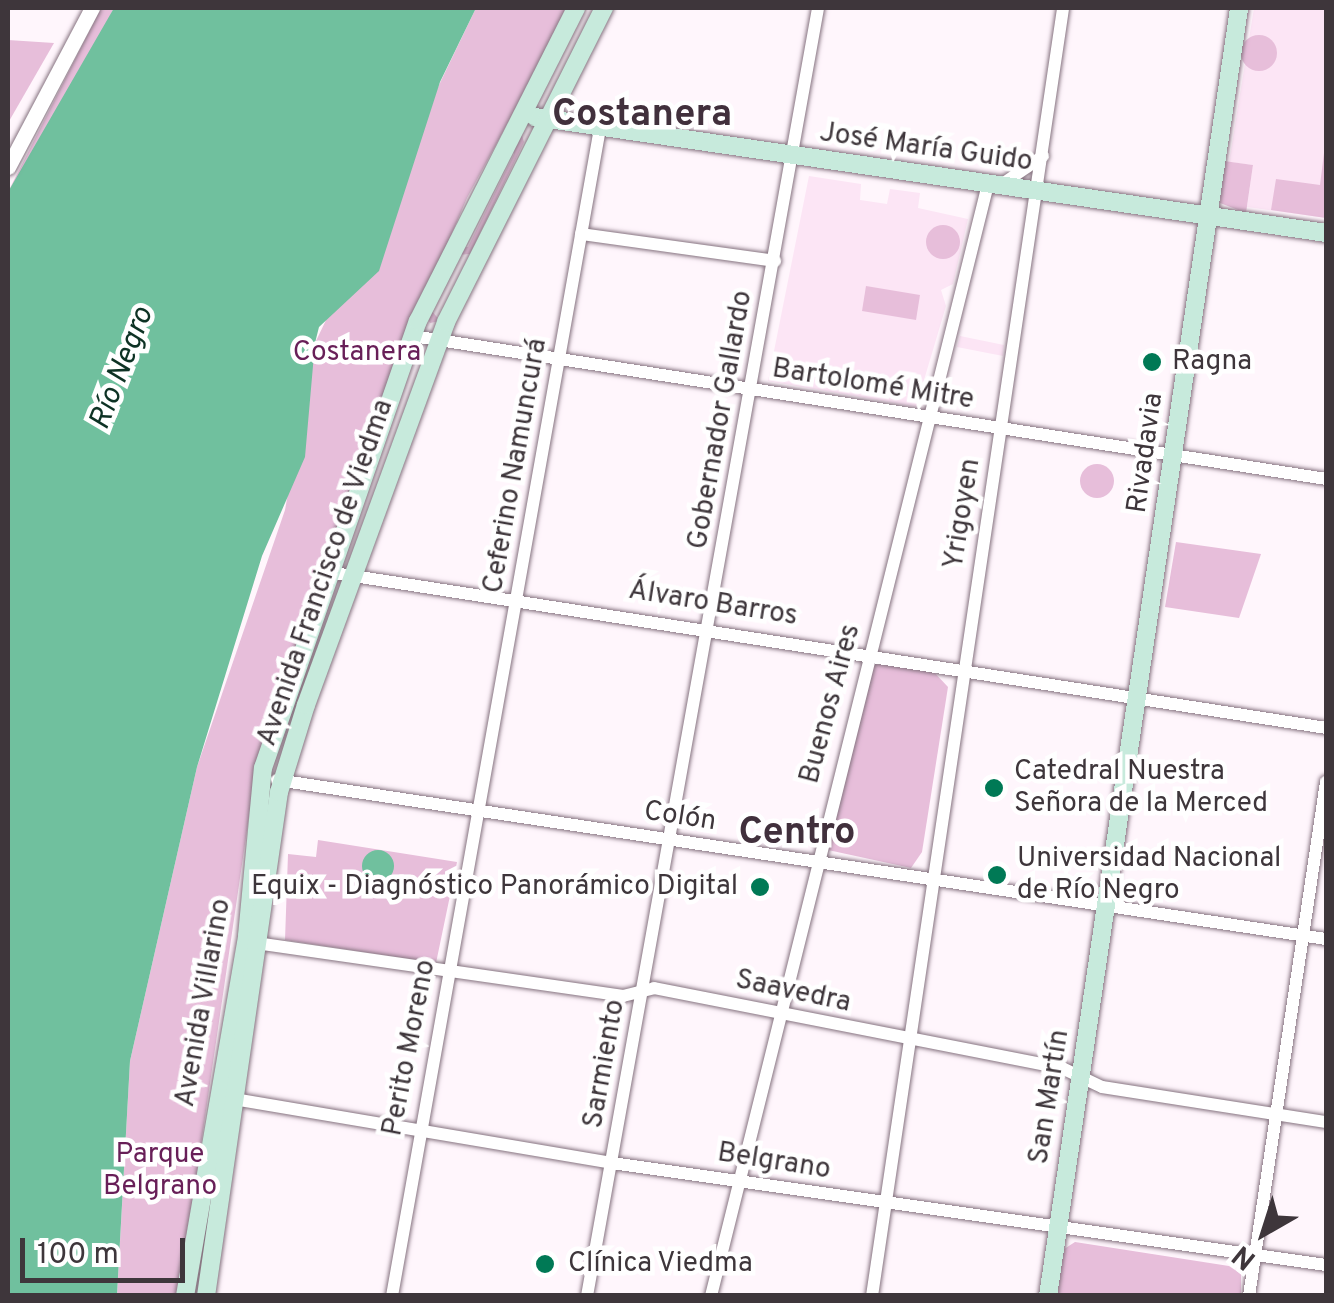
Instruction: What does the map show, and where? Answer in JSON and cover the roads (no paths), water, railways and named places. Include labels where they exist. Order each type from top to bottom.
[{"type":"main road","name":"Avenida Francisco de Viedma","points":[[262,778],[328,572],[413,336],[518,114],[576,8]]},
{"type":"main road","name":"Avenida Francisco de Viedma","points":[[282,780],[439,340],[544,119],[604,8]]},
{"type":"main road","name":"Rivadavia","points":[[1107,906],[1239,8]]},
{"type":"main road","name":"José María Guido","points":[[518,114],[1326,233]]},
{"type":"main road","name":"Avenida Villarino","points":[[185,1296],[216,1096],[255,943],[262,778]]},
{"type":"main road","name":"Avenida Villarino","points":[[206,1296],[282,780]]},
{"type":"main road","name":"San Martín","points":[[1048,1296],[1107,906]]},
{"type":"street","points":[[8,167],[92,8]]},
{"type":"street","name":"Gobernador Gallardo","points":[[669,841],[794,157],[814,8]]},
{"type":"street","name":"Yrigoyen","points":[[872,1296],[1064,8]]},
{"type":"street","name":"Ceferino Namuncurá","points":[[481,812],[600,128]]},
{"type":"street","points":[[994,185],[1042,156]]},
{"type":"street","name":"Buenos Aires","points":[[711,1296],[929,421],[994,185]]},
{"type":"street","points":[[581,234],[775,261]]},
{"type":"street","name":"Bartolomé Mitre","points":[[413,336],[929,421],[1326,480]]},
{"type":"street","name":"Álvaro Barros","points":[[328,572],[709,628],[1326,728]]},
{"type":"street","name":"Colón","points":[[262,778],[1326,939]]},
{"type":"street","points":[[1249,1296],[1326,782]]},
{"type":"street","name":"Perito Moreno","points":[[392,1296],[419,1130],[481,812]]},
{"type":"street","name":"Sarmiento","points":[[587,1296],[669,841]]},
{"type":"street","name":"Saavedra","points":[[255,943],[623,996],[644,990],[1080,1074],[1102,1088],[1326,1122]]},
{"type":"street","name":"Belgrano","points":[[216,1096],[612,1164],[1326,1265]]},
{"type":"water","name":"Río Negro","points":[[114,8],[476,8],[440,82],[379,271],[319,327],[305,457],[262,556],[197,767],[130,1061],[117,1295],[8,1295],[8,192]]},
{"type":"water","points":[[378,850],[389,855],[394,866],[389,877],[378,882],[367,877],[362,866],[367,855]]},
{"type":"place","name":"Ragna","points":[[1152,362]]},
{"type":"place","name":"Catedral Nuestra Señora de la Merced","points":[[994,788]]},
{"type":"place","name":"Universidad Nacional de Río Negro","points":[[997,875]]},
{"type":"place","name":"Equix - Diagnóstico Panorámico Digital","points":[[760,887]]},
{"type":"place","name":"Clínica Viedma","points":[[545,1264]]},
{"type":"district","name":"Costanera","points":[[642,116]]},
{"type":"district","name":"Centro","points":[[797,834]]},
{"type":"park label","name":"Parque Belgrano","points":[[160,1171]]}]
